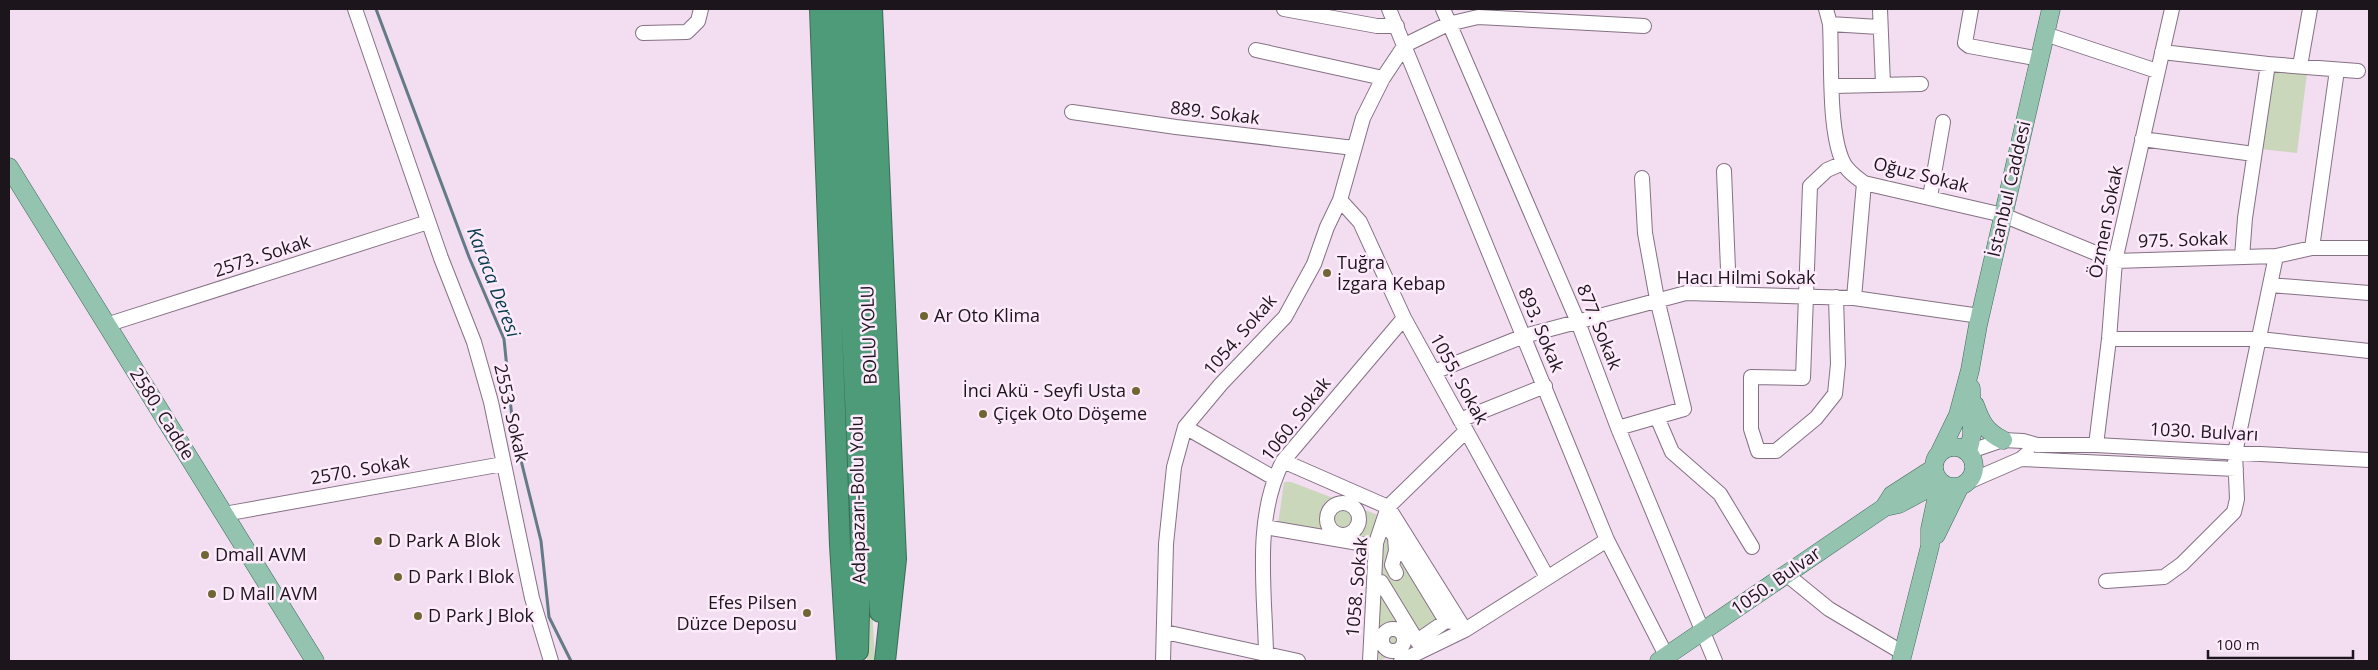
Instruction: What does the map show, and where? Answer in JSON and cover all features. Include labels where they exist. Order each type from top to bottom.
[{"type":"highway","points":[[820,9],[840,545],[847,661]]},
{"type":"highway","name":"Adapazarı-Bolu Yolu","points":[[838,9],[861,534],[858,661]]},
{"type":"highway","name":"BOLU YOLU","points":[[855,9],[884,661]]},
{"type":"highway","points":[[872,9],[896,559],[884,661]]},
{"type":"main road","name":"İstanbul Caddesi","points":[[1902,657],[1930,546],[1930,529],[1938,467],[1958,415],[1970,370],[1980,316],[2051,9]]},
{"type":"main road","name":"2580. Cadde","points":[[9,167],[315,661]]},
{"type":"main road","name":"İstanbul Caddesi","points":[[1968,452],[1972,436],[1970,370]]},
{"type":"main road","points":[[1971,396],[1982,422],[1990,434],[2003,440]]},
{"type":"main road","points":[[1948,447],[1955,447],[1968,452],[1974,464],[1972,476],[1964,484],[1950,487],[1938,467],[1948,447]]},
{"type":"main road","name":"1050. Bulvar","points":[[1665,660],[1703,631],[1885,506],[1899,504],[1938,467]]},
{"type":"main road","name":"İstanbul Caddesi","points":[[1930,546],[1964,484]]},
{"type":"street","name":"2553. Sokak","points":[[355,9],[428,222],[474,342],[491,402],[532,598],[550,661]]},
{"type":"street","points":[[643,33],[687,32],[698,21],[700,9]]},
{"type":"street","points":[[1284,9],[1377,26],[1397,26]]},
{"type":"street","name":"893. Sokak","points":[[1389,9],[1406,45],[1431,114],[1545,386],[1607,540],[1665,660]]},
{"type":"street","name":"877. Sokak","points":[[1442,9],[1578,322],[1618,428],[1715,661]]},
{"type":"street","points":[[1448,24],[1456,9]]},
{"type":"street","name":"Oğuz Sokak","points":[[1826,9],[1830,24],[1835,141],[1843,162],[1849,171],[1864,183],[2003,215]]},
{"type":"street","points":[[1880,9],[1879,26],[1883,85]]},
{"type":"street","points":[[1971,9],[1965,43],[1969,46],[2040,59]]},
{"type":"street","name":"Özmen Sokak","points":[[2096,445],[2115,261],[2172,9]]},
{"type":"street","points":[[2300,66],[2310,9]]},
{"type":"street","points":[[1406,45],[1448,24],[1478,16],[1644,26]]},
{"type":"street","points":[[1830,24],[1879,26]]},
{"type":"street","points":[[2045,34],[2157,71]]},
{"type":"street","name":"1054. Sokak","points":[[1163,661],[1168,525],[1174,466],[1185,427],[1221,384],[1285,317],[1314,264],[1327,227],[1340,200],[1363,118],[1383,78],[1406,45]]},
{"type":"street","points":[[1256,50],[1383,78]]},
{"type":"street","points":[[2162,52],[2268,64],[2358,71]]},
{"type":"street","points":[[2242,257],[2245,218],[2268,64]]},
{"type":"street","points":[[2312,248],[2337,70]]},
{"type":"street","points":[[1833,86],[1920,84]]},
{"type":"street","name":"889. Sokak","points":[[1072,112],[1176,128],[1354,148]]},
{"type":"street","points":[[1930,197],[1943,122]]},
{"type":"street","points":[[2142,140],[2254,154]]},
{"type":"street","points":[[1836,297],[1838,364],[1835,394],[1816,418],[1776,451],[1758,451],[1750,429],[1751,377],[1803,378],[1810,186],[1827,170],[1843,162]]},
{"type":"street","points":[[1724,171],[1729,294]]},
{"type":"street","points":[[1618,428],[1684,409],[1656,299],[1646,233],[1642,178]]},
{"type":"street","points":[[1854,298],[1864,183]]},
{"type":"street","name":"1055. Sokak","points":[[1340,200],[1360,222],[1404,318],[1547,577]]},
{"type":"street","name":"975. Sokak","points":[[2003,215],[2115,261],[2276,256],[2312,248],[2369,248]]},
{"type":"street","name":"2573. Sokak","points":[[106,325],[428,222]]},
{"type":"street","points":[[2106,581],[2164,577],[2182,564],[2234,512],[2237,498],[2235,453],[2276,256]]},
{"type":"street","points":[[2270,284],[2369,293]]},
{"type":"street","name":"Hacı Hilmi Sokak","points":[[1434,372],[1524,336],[1656,299],[1686,293],[1806,295],[1854,298],[1980,316]]},
{"type":"street","name":"1060. Sokak","points":[[1266,654],[1265,527],[1274,478],[1283,461],[1404,318]]},
{"type":"street","points":[[2108,339],[2259,339],[2369,351]]},
{"type":"street","points":[[1463,425],[1545,386]]},
{"type":"street","points":[[1657,417],[1672,452],[1720,494],[1752,547]]},
{"type":"street","name":"1058. Sokak","points":[[1370,661],[1381,586],[1376,546],[1388,507],[1463,425]]},
{"type":"street","points":[[1185,427],[1274,478]]},
{"type":"street","name":"1030. Bulvarı","points":[[1968,452],[2003,440],[2023,441],[2037,445],[2096,445],[2369,460]]},
{"type":"street","points":[[1964,484],[2021,459],[2037,445]]},
{"type":"street","points":[[2021,459],[2236,469]]},
{"type":"street","points":[[1283,461],[1350,498],[1388,507],[1457,625]]},
{"type":"street","name":"2570. Sokak","points":[[224,514],[503,464]]},
{"type":"street","points":[[1340,537],[1354,530],[1359,521],[1358,511],[1350,498]]},
{"type":"street","points":[[1340,537],[1329,524],[1328,514],[1335,505],[1350,498]]},
{"type":"street","points":[[1383,522],[1457,625]]},
{"type":"street","points":[[1265,527],[1340,537],[1376,546]]},
{"type":"street","points":[[1395,538],[1396,552],[1392,565],[1396,573]]},
{"type":"street","points":[[1401,661],[1457,625],[1547,577],[1607,540]]},
{"type":"street","points":[[1381,586],[1411,563]]},
{"type":"street","points":[[1786,574],[1829,609],[1902,657]]},
{"type":"street","points":[[1381,586],[1384,601],[1400,631],[1417,641],[1457,625]]},
{"type":"street","points":[[1381,586],[1404,640],[1402,647],[1384,655]]},
{"type":"street","points":[[1165,632],[1298,661]]},
{"type":"green space","points":[[2271,69],[2307,73],[2297,153],[2260,149]]},
{"type":"green space","points":[[1284,482],[1291,482],[1378,515],[1379,522],[1368,542],[1278,525]]},
{"type":"green space","points":[[1397,526],[1457,627],[1379,661],[1380,561],[1384,535]]},
{"type":"green space","points":[[870,571],[875,661],[867,661]]},
{"type":"waterway","name":"Karaca Deresi","points":[[376,9],[469,257],[504,339],[513,428],[541,541],[549,617],[571,661]]},
{"type":"place","name":"Tuğra İzgara Kebap","points":[[1327,273]]},
{"type":"place","name":"Ar Oto Klima","points":[[924,316]]},
{"type":"place","name":"İnci Akü - Seyfi Usta","points":[[1136,391]]},
{"type":"place","name":"Çiçek Oto Döşeme","points":[[983,414]]},
{"type":"place","name":"D Park A Blok","points":[[378,541]]},
{"type":"place","name":"Dmall AVM","points":[[205,555]]},
{"type":"place","name":"D Park I Blok","points":[[398,577]]},
{"type":"place","name":"D Mall AVM","points":[[212,594]]},
{"type":"place","name":"Efes Pilsen Düzce Deposu","points":[[807,613]]},
{"type":"place","name":"D Park J Blok","points":[[418,616]]}]
